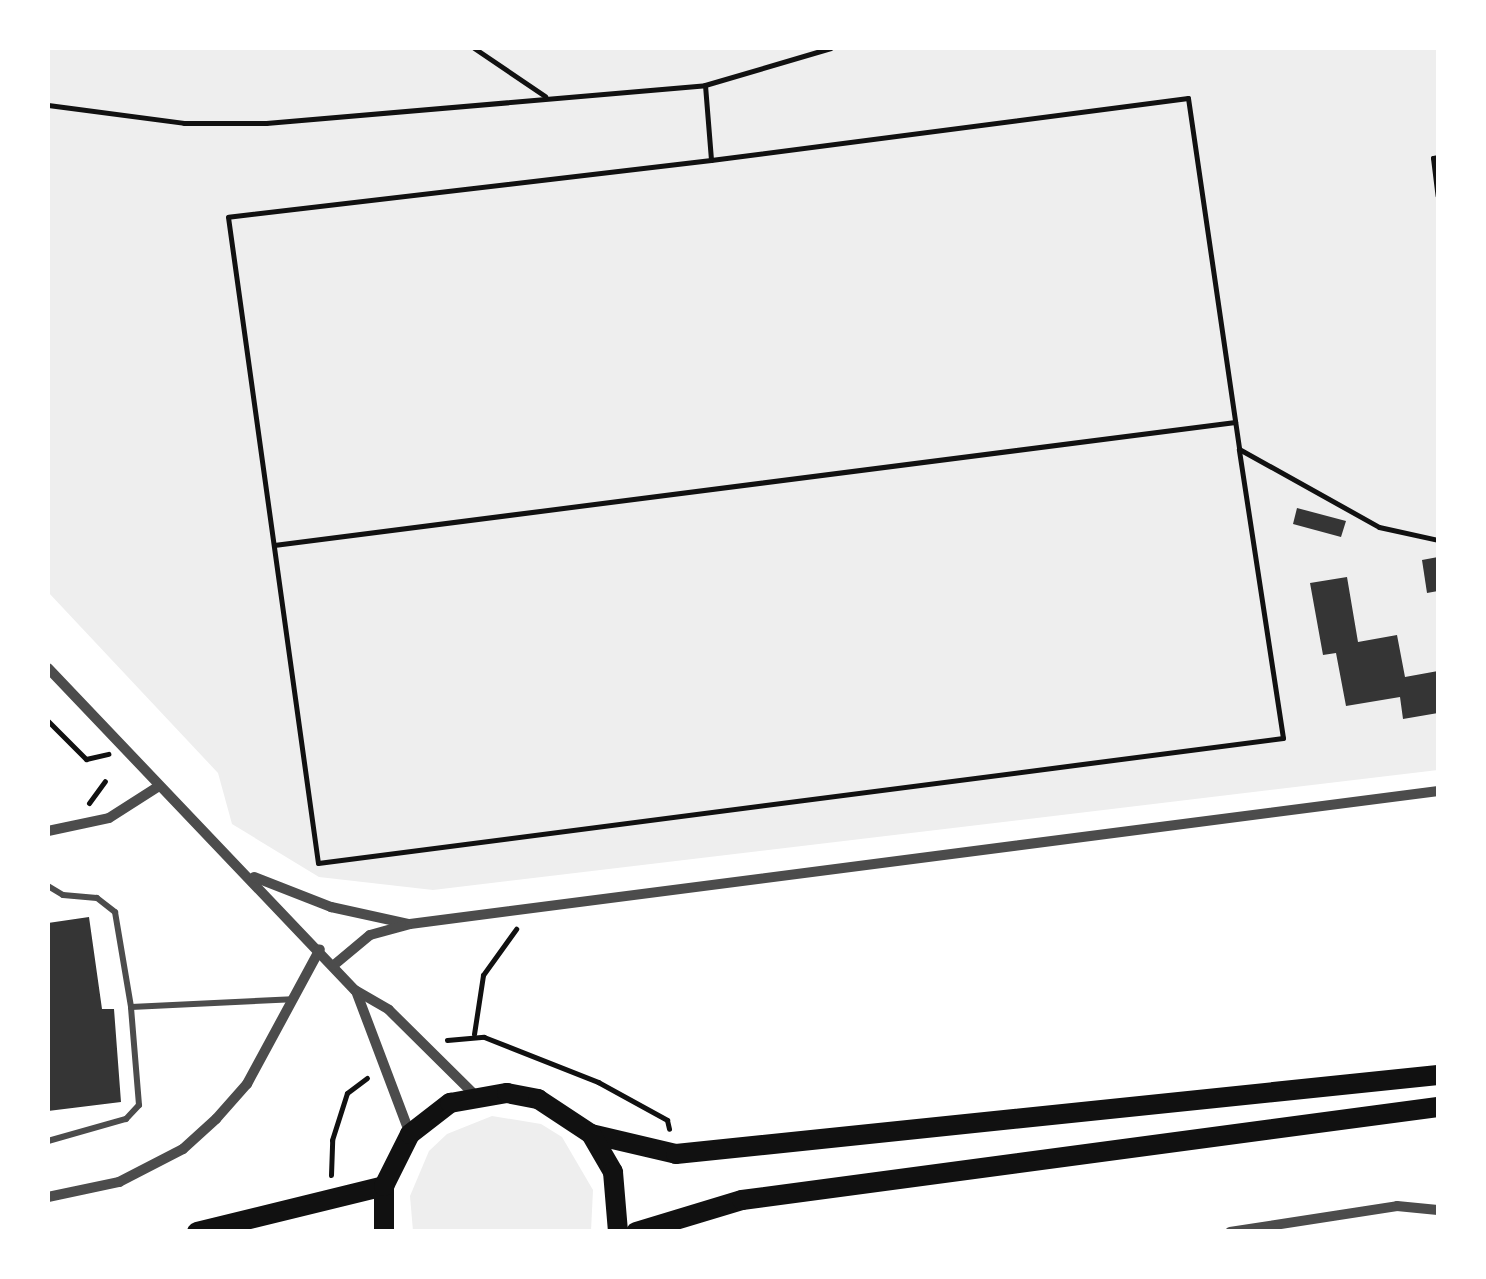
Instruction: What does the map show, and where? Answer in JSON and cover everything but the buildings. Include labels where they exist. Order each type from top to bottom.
[{"type":"main road","points":[[384,1232],[384,1186],[410,1134],[450,1104],[475,1095],[538,1098],[591,1134],[676,1154],[1438,1076]]},
{"type":"main road","points":[[636,1232],[742,1200],[1438,1108]]},
{"type":"main road","points":[[591,1134],[613,1172],[618,1232]]},
{"type":"main road","points":[[196,1232],[384,1186]]},
{"type":"street","points":[[48,668],[355,990],[410,1134]]},
{"type":"street","points":[[48,832],[108,818],[159,786]]},
{"type":"street","points":[[334,965],[370,935],[410,924],[1438,791]]},
{"type":"street","points":[[250,876],[331,907],[410,924]]},
{"type":"street","points":[[48,1197],[119,1182],[183,1149],[247,1084],[320,950]]},
{"type":"street","points":[[355,990],[389,1010],[475,1095]]},
{"type":"street","points":[[1230,1232],[1398,1206],[1438,1210]]},
{"type":"lane","points":[[48,886],[97,898],[115,912],[131,1007],[138,1105],[126,1119],[48,1141]]},
{"type":"lane","points":[[131,1007],[292,999]]},
{"type":"path","points":[[474,48],[492,66],[548,98]]},
{"type":"path","points":[[48,105],[184,123],[266,123],[705,85],[832,48]]},
{"type":"path","points":[[705,85],[711,160]]},
{"type":"path","points":[[318,863],[1283,738],[1188,98],[711,160],[228,216],[318,863],[320,874]]},
{"type":"path","points":[[1438,157],[1433,158],[1438,196]]},
{"type":"path","points":[[274,545],[1235,422]]},
{"type":"path","points":[[1239,448],[1379,527],[1438,540]]},
{"type":"path","points":[[48,721],[86,759],[121,745]]},
{"type":"path","points":[[48,736],[56,729]]},
{"type":"path","points":[[474,1034],[483,974],[532,910]]},
{"type":"path","points":[[444,1042],[474,1034],[598,1082],[667,1120],[676,1154]]},
{"type":"path","points":[[332,1182],[332,1140],[348,1093],[370,1076]]},
{"type":"shaded area","points":[[48,48],[1438,48],[1438,770],[433,890],[319,877],[232,824],[218,773],[48,592]]},
{"type":"shaded area","points":[[492,1116],[541,1124],[562,1137],[593,1190],[591,1231],[413,1231],[410,1196],[429,1151],[447,1134]]}]
